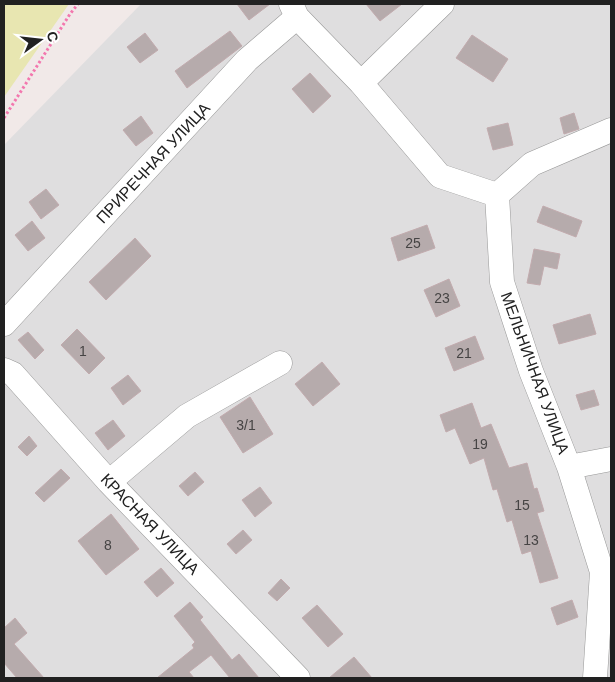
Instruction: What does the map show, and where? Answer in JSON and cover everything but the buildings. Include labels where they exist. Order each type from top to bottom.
[{"type":"street","points":[[361,82],[442,4]]},
{"type":"street","points":[[294,10],[361,82],[440,176],[497,195],[532,164],[611,130]]},
{"type":"street","name":"ПРИРЕЧНАЯ УЛИЦА","points":[[4,324],[294,10]]},
{"type":"street","name":"МЕЛЬНИЧНАЯ УЛИЦА","points":[[497,195],[502,282],[531,371],[569,468],[602,572],[595,678]]},
{"type":"street","points":[[109,482],[187,416],[280,364]]},
{"type":"street","name":"КРАСНАЯ УЛИЦА","points":[[4,370],[13,374],[109,482],[298,678]]},
{"type":"street","points":[[569,468],[611,460]]},
{"type":"path","points":[[4,118],[78,4]]},
{"type":"shaded area","points":[[4,4],[69,4],[4,97]]},
{"type":"shaded area","points":[[141,4],[611,4],[611,678],[4,678],[4,145]]}]
